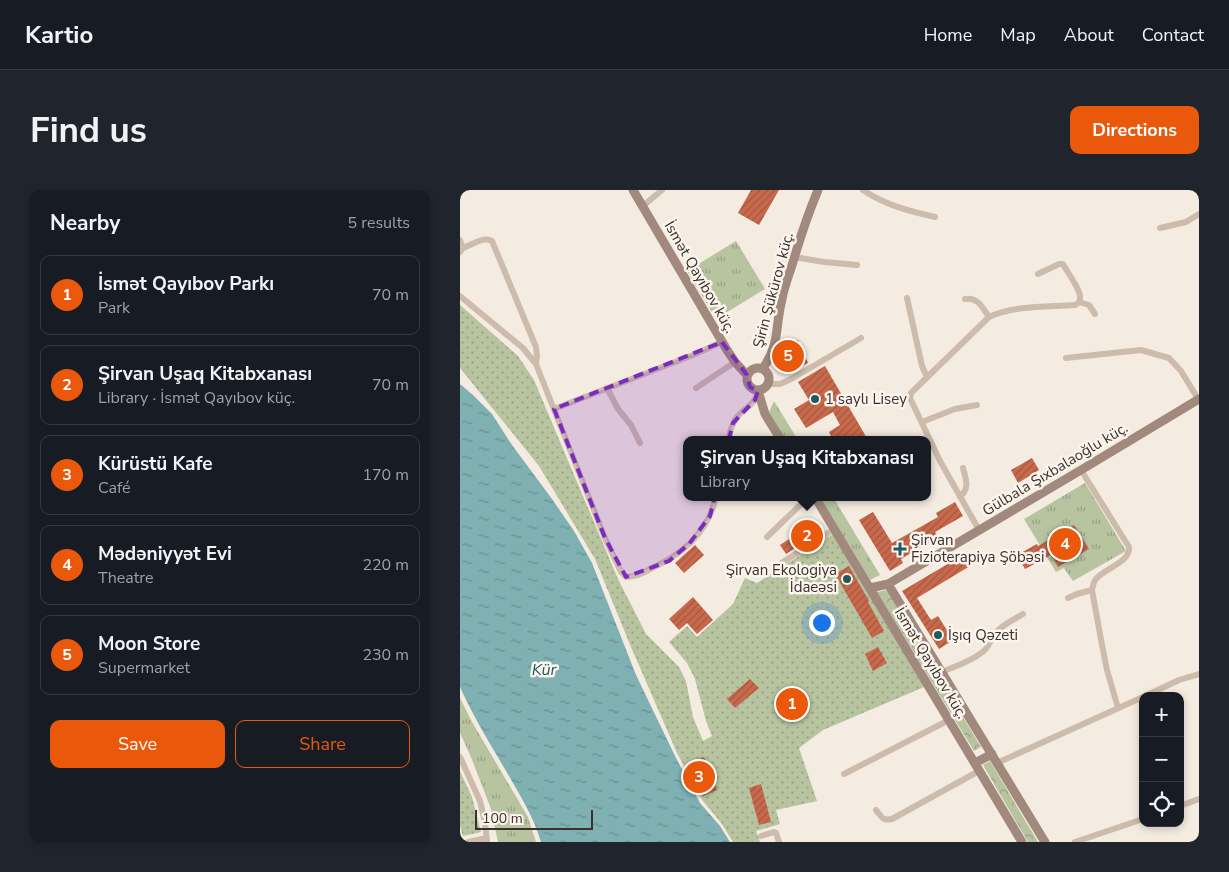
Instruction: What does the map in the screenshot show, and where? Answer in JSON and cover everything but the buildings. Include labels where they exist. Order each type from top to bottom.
[{"type":"street","name":"İsmət Qayıbov küç.","points":[[633,190],[722,342],[735,362],[748,374]]},
{"type":"street","points":[[643,206],[662,190]]},
{"type":"street","name":"Şirin Şükürov küç.","points":[[763,368],[775,346],[781,302],[794,257],[818,190]]},
{"type":"street","points":[[863,190],[894,206],[935,217]]},
{"type":"street","points":[[1160,228],[1186,222],[1199,214]]},
{"type":"street","points":[[460,240],[462,250],[483,240],[488,239],[492,241],[536,347],[536,364]]},
{"type":"street","points":[[794,257],[857,265]]},
{"type":"street","points":[[928,436],[910,398],[911,393],[989,316],[1014,309],[1076,305],[1079,302],[1081,297],[1079,290],[1062,264],[1038,274]]},
{"type":"street","points":[[460,296],[523,348],[536,364],[605,538],[621,572],[626,577],[634,577],[669,561],[689,544],[701,531],[710,516],[715,501]]},
{"type":"street","points":[[907,298],[922,366],[927,377]]},
{"type":"street","points":[[965,299],[975,299],[989,316]]},
{"type":"street","points":[[1079,302],[1089,304],[1094,314]]},
{"type":"street","points":[[769,384],[780,384],[793,378],[861,338]]},
{"type":"street","points":[[554,409],[722,342]]},
{"type":"street","points":[[1066,358],[1141,350],[1170,358],[1181,371],[1198,399]]},
{"type":"street","points":[[696,388],[735,362]]},
{"type":"street","points":[[758,391],[769,384],[769,375],[763,368],[754,368],[750,371],[747,383],[758,391],[766,414],[779,436]]},
{"type":"street","points":[[606,388],[618,410],[631,425],[640,442]]},
{"type":"street","points":[[729,436],[733,423],[755,400],[758,391]]},
{"type":"street","name":"Gülbala Şıxbalaoğlu küç.","points":[[870,588],[888,584],[1198,399]]},
{"type":"street","points":[[922,422],[955,408],[978,405]]},
{"type":"street","points":[[931,442],[940,462],[979,530]]},
{"type":"street","points":[[960,498],[966,490],[963,468]]},
{"type":"street","points":[[1081,470],[1129,547],[1130,552],[1126,558],[1097,577],[1093,583],[1092,590],[1107,670],[1118,708]]},
{"type":"street","points":[[767,537],[793,511],[808,501]]},
{"type":"street","name":"İsmət Qayıbov küç.","points":[[816,501],[1022,842]]},
{"type":"street","points":[[780,564],[834,529]]},
{"type":"street","name":"İsmət Qayıbov küç.","points":[[888,584],[1045,842]]},
{"type":"street","points":[[1068,598],[1092,590]]},
{"type":"street","points":[[942,672],[981,653],[987,648],[998,630],[1023,614]]},
{"type":"street","points":[[1153,692],[1179,680],[1199,674]]},
{"type":"street","points":[[997,763],[1139,698]]},
{"type":"street","points":[[844,774],[949,720]]},
{"type":"street","points":[[876,810],[883,819],[892,819],[977,767],[992,754]]},
{"type":"street","points":[[460,757],[480,801],[487,840],[468,842]]},
{"type":"street","points":[[1184,805],[1199,799]]},
{"type":"street","points":[[1075,842],[1139,820]]},
{"type":"street","points":[[760,836],[774,832],[779,842]]},
{"type":"highlighted area","points":[[722,342],[747,375],[750,387],[758,391],[755,400],[733,423],[710,516],[689,544],[669,561],[626,577],[605,538],[554,409]]},
{"type":"green space","points":[[736,241],[765,289],[716,319],[687,271]]},
{"type":"green space","points":[[460,305],[518,356],[534,380],[618,579],[646,634],[679,667],[686,681],[693,717],[703,741],[712,736],[695,679],[687,663],[669,642],[687,626],[697,637],[733,604],[745,578],[757,583],[833,534],[924,687],[823,730],[799,748],[817,801],[776,810],[780,824],[756,831],[760,842],[733,842],[722,824],[703,801],[677,753],[595,559],[539,466],[460,368]]},
{"type":"green space","points":[[774,401],[796,436],[783,436],[769,412]]},
{"type":"green space","points":[[1085,483],[1126,551],[1073,581],[1064,568],[1056,572],[1024,519]]},
{"type":"green space","points":[[822,501],[835,501],[880,575],[870,580]]},
{"type":"green space","points":[[887,590],[981,747],[974,751],[877,592]]},
{"type":"green space","points":[[460,698],[528,817],[536,842],[498,842],[491,809],[460,733]]},
{"type":"green space","points":[[990,761],[1038,842],[1028,842],[983,765]]},
{"type":"green space","points":[[460,771],[472,797],[481,832],[463,836],[460,826]]},
{"type":"water","name":"Kür","points":[[460,384],[492,414],[574,531],[592,563],[636,675],[676,758],[700,803],[720,826],[730,842],[541,842],[527,808],[477,721],[460,687]]},
{"type":"place","name":"Moon Store","points":[[788,356]]},
{"type":"place","name":"1 saylı Lisey","points":[[815,399]]},
{"type":"place","name":"Şirvan Uşaq Kitabxanası","points":[[807,536]]},
{"type":"place","name":"Mədəniyyət Evi","points":[[1065,544]]},
{"type":"place","name":"Şirvan Fizioterapiya Şöbəsi","points":[[900,549]]},
{"type":"place","name":"Şirvan Ekologiya İdaeəsi","points":[[847,579]]},
{"type":"place","name":"İşıq Qəzeti","points":[[938,635]]},
{"type":"place","name":"İsmət Qayıbov Parkı","points":[[792,704]]},
{"type":"place","name":"Kürüstü Kafe","points":[[699,777]]}]
